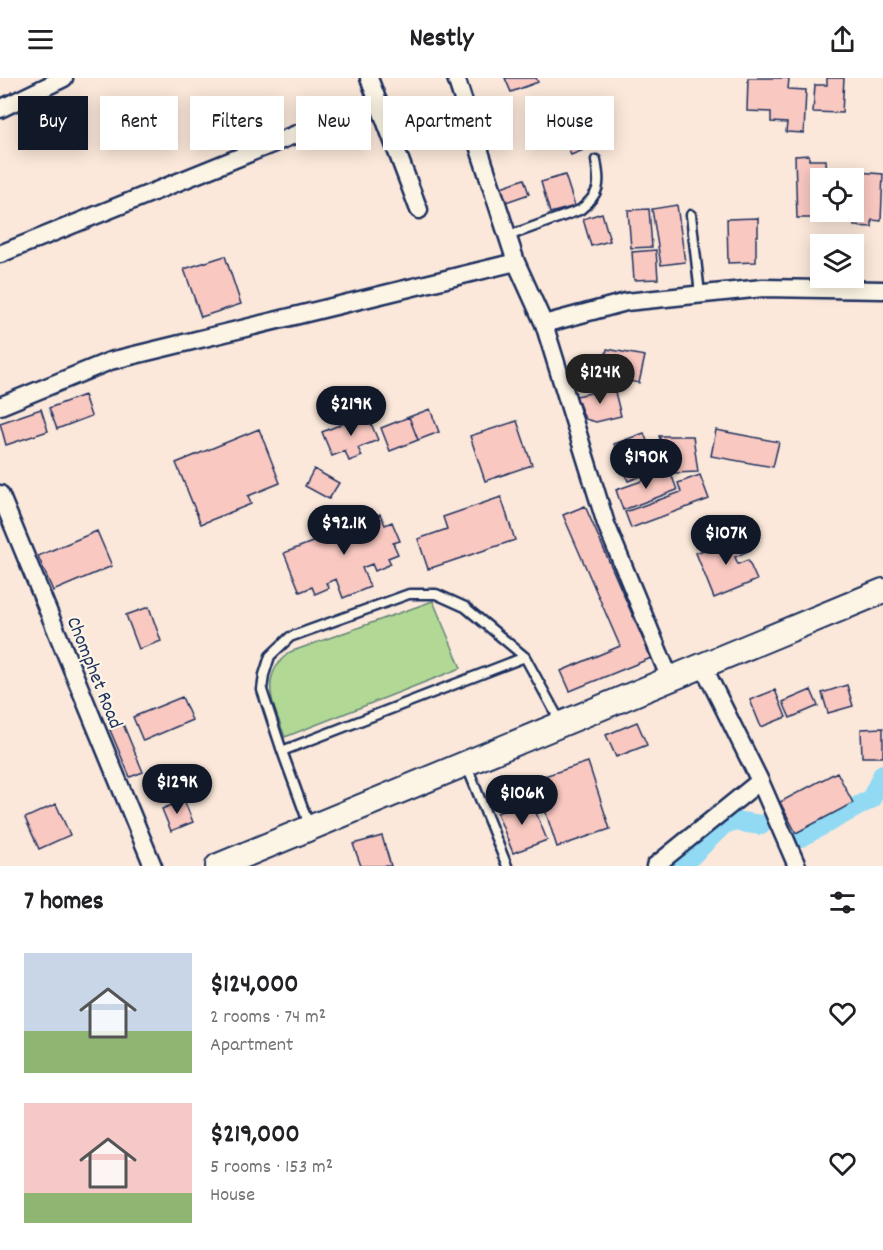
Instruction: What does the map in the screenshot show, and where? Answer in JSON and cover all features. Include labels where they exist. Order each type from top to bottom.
[{"type":"street","points":[[0,109],[64,78]]},
{"type":"street","points":[[369,78],[418,210]]},
{"type":"street","points":[[456,78],[516,262],[544,324],[606,524],[670,680]]},
{"type":"street","points":[[0,254],[378,101]]},
{"type":"street","points":[[0,406],[110,362],[516,262]]},
{"type":"street","points":[[544,324],[626,302],[700,294],[763,288],[883,290]]},
{"type":"street","name":"Chomphet Road","points":[[0,494],[153,866]]},
{"type":"street","points":[[218,866],[883,591]]},
{"type":"street","points":[[703,666],[760,781],[797,866]]},
{"type":"street","points":[[655,866],[760,781]]},
{"type":"lane","points":[[508,236],[580,210],[588,204],[597,194],[599,180],[596,160]]},
{"type":"lane","points":[[691,215],[700,294]]},
{"type":"lane","points":[[310,828],[262,690],[270,656],[290,637],[409,594],[436,594],[465,607],[525,657],[561,723]]},
{"type":"lane","points":[[282,751],[525,657]]},
{"type":"lane","points":[[466,764],[507,866]]},
{"type":"green space","points":[[433,601],[461,668],[285,737],[273,703],[271,682],[274,671],[290,652]]},
{"type":"building","points":[[505,78],[536,78],[538,82],[511,92]]},
{"type":"building","points":[[748,78],[789,78],[788,89],[806,90],[804,133],[786,132],[787,123],[771,122],[771,112],[747,111]]},
{"type":"building","points":[[827,78],[844,78],[842,113],[813,112],[815,85],[827,85]]},
{"type":"building","points":[[569,150],[584,150],[571,155]]},
{"type":"building","points":[[809,155],[809,160],[826,160],[826,168],[810,168],[810,218],[797,218],[795,156]]},
{"type":"building","points":[[864,172],[883,174],[881,221],[872,220],[872,227],[854,226],[855,222],[864,222]]},
{"type":"building","points":[[565,175],[575,206],[550,213],[541,182]]},
{"type":"building","points":[[524,179],[529,194],[506,202],[501,187]]},
{"type":"building","points":[[677,205],[685,262],[661,265],[652,209]]},
{"type":"building","points":[[649,209],[652,247],[631,248],[628,210]]},
{"type":"building","points":[[602,213],[610,241],[591,246],[583,219]]},
{"type":"building","points":[[758,218],[756,262],[728,263],[727,219]]},
{"type":"building","points":[[656,250],[658,279],[634,280],[632,252]]},
{"type":"building","points":[[225,256],[241,304],[201,317],[184,269]]},
{"type":"building","points":[[607,349],[645,356],[639,383],[601,376]]},
{"type":"building","points":[[614,388],[621,416],[596,422],[585,419],[576,396]]},
{"type":"building","points":[[84,395],[91,416],[57,429],[49,408]]},
{"type":"building","points":[[41,409],[48,431],[6,445],[0,423]]},
{"type":"building","points":[[430,409],[439,432],[418,440],[409,417]]},
{"type":"building","points":[[367,414],[378,440],[358,448],[362,456],[349,461],[345,451],[332,456],[322,432]]},
{"type":"building","points":[[409,417],[418,440],[390,451],[381,428]]},
{"type":"building","points":[[517,421],[532,465],[485,481],[470,436]]},
{"type":"building","points":[[259,429],[280,483],[248,496],[251,504],[201,524],[176,463]]},
{"type":"building","points":[[716,430],[779,442],[773,467],[711,456]]},
{"type":"building","points":[[644,433],[658,470],[628,481],[614,444]]},
{"type":"building","points":[[659,436],[693,436],[698,472],[674,473]]},
{"type":"building","points":[[314,469],[339,483],[329,499],[305,486]]},
{"type":"building","points":[[670,471],[677,490],[623,510],[616,490]]},
{"type":"building","points":[[700,475],[709,499],[631,528],[625,512],[681,492],[678,483]]},
{"type":"building","points":[[501,497],[515,540],[428,569],[418,539],[447,529],[443,517]]},
{"type":"building","points":[[585,506],[651,658],[570,691],[561,671],[620,646],[563,515]]},
{"type":"building","points":[[380,514],[385,525],[392,522],[400,541],[393,543],[398,554],[388,558],[391,564],[375,571],[372,564],[362,568],[370,587],[343,598],[336,579],[326,583],[329,588],[315,594],[312,587],[300,592],[284,553],[320,539],[317,532],[345,520],[348,527]]},
{"type":"building","points":[[97,531],[112,566],[53,591],[38,556]]},
{"type":"building","points":[[743,534],[750,550],[735,557],[738,564],[748,560],[757,580],[714,598],[696,553]]},
{"type":"building","points":[[149,607],[161,641],[139,649],[126,615]]},
{"type":"building","points":[[847,685],[853,706],[828,713],[822,693]]},
{"type":"building","points":[[775,690],[786,717],[761,727],[750,700]]},
{"type":"building","points":[[811,690],[818,706],[790,718],[783,702]]},
{"type":"building","points":[[182,697],[192,720],[143,741],[133,717]]},
{"type":"building","points":[[637,722],[647,745],[616,757],[606,735]]},
{"type":"building","points":[[123,724],[143,772],[130,777],[110,730]]},
{"type":"building","points":[[883,728],[883,757],[862,757],[861,729]]},
{"type":"building","points":[[588,762],[610,829],[557,847],[535,779]]},
{"type":"building","points":[[837,772],[853,803],[796,833],[780,802]]},
{"type":"building","points":[[184,800],[193,822],[171,831],[162,809]]},
{"type":"building","points":[[531,800],[547,840],[513,853],[497,813]]},
{"type":"building","points":[[56,804],[70,835],[39,849],[25,818]]},
{"type":"building","points":[[382,836],[391,866],[361,866],[353,844]]},
{"type":"waterway","points":[[801,837],[871,799],[883,774]]},
{"type":"waterway","points":[[681,866],[724,824],[734,821],[761,825]]}]
